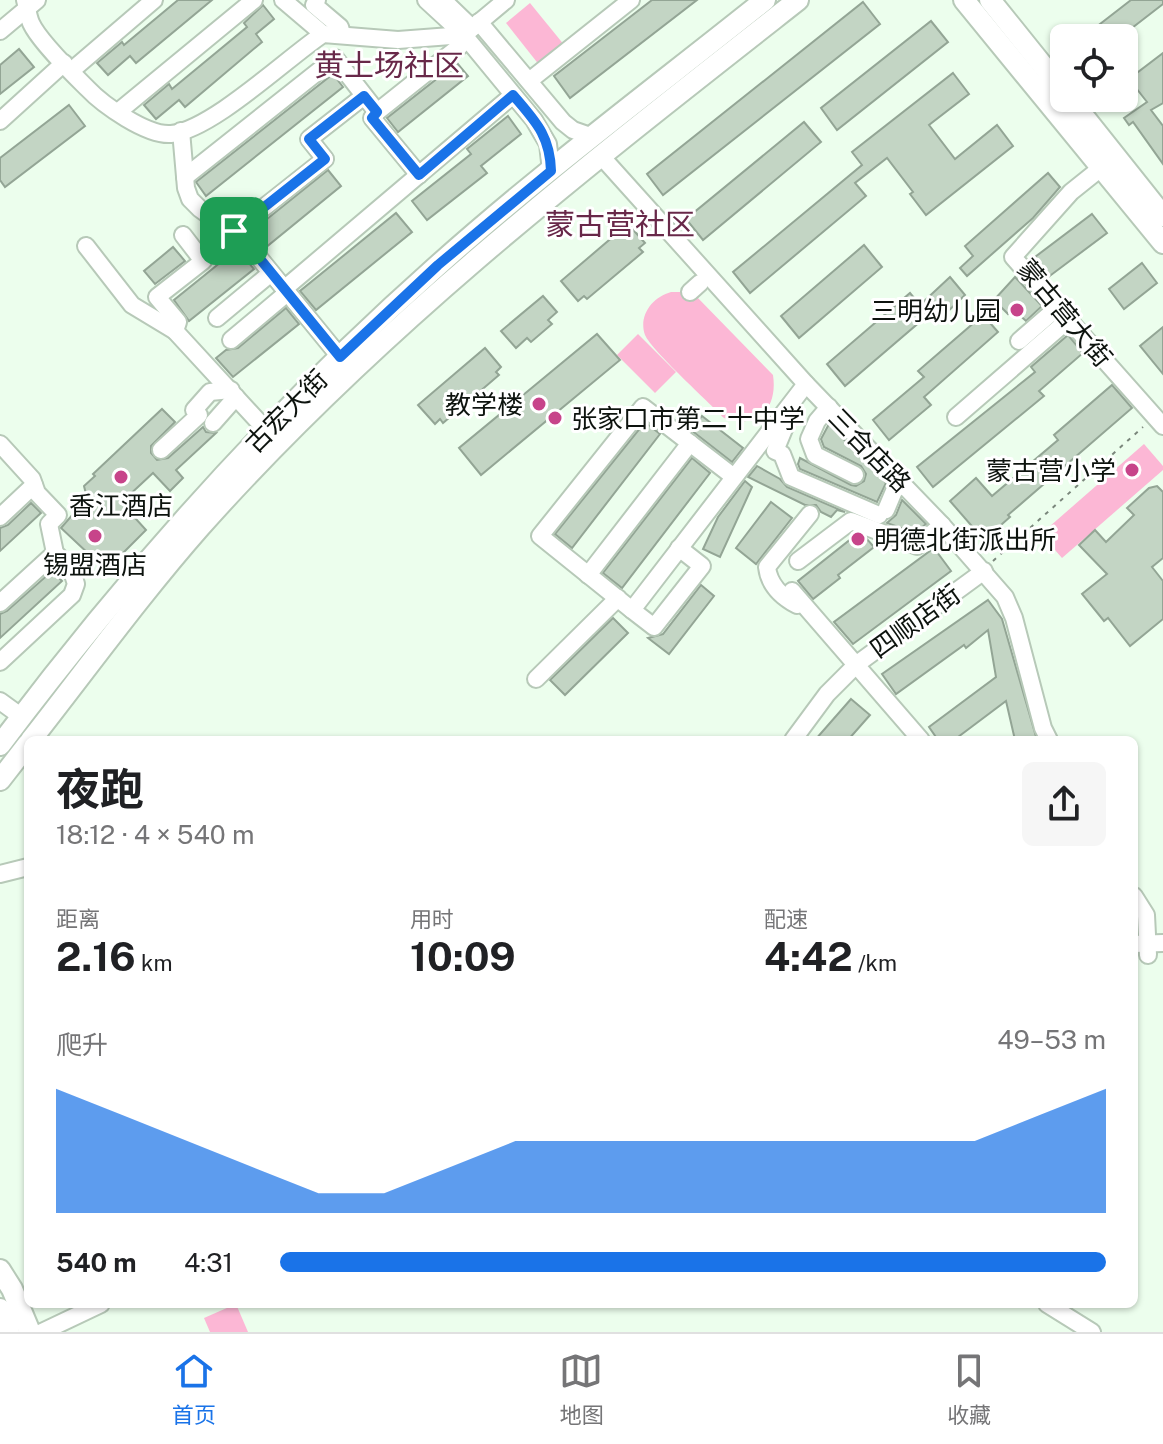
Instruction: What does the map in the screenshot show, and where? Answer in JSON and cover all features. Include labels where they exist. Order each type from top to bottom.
[{"type":"main road","name":"古宏大街","points":[[666,92],[765,0]]},
{"type":"main road","name":"古宏大街","points":[[35,736],[199,529],[350,373],[597,146],[666,92],[798,0]]},
{"type":"main road","points":[[964,0],[987,7],[1050,77]]},
{"type":"main road","points":[[987,7],[1101,168],[1163,243]]},
{"type":"main road","points":[[1080,112],[1163,216]]},
{"type":"main road","name":"古宏大街","points":[[0,745],[168,536],[340,357],[438,265],[551,171],[597,146]]},
{"type":"main road","name":"古宏大街","points":[[0,780],[24,750]]},
{"type":"main road","points":[[0,1270],[12,1289],[30,1332]]},
{"type":"main road","points":[[0,1309],[9,1332]]},
{"type":"street","points":[[0,121],[154,0]]},
{"type":"street","points":[[118,112],[254,0]]},
{"type":"street","points":[[283,0],[323,34]]},
{"type":"street","points":[[317,0],[314,5],[340,27],[342,34]]},
{"type":"street","points":[[426,0],[472,28]]},
{"type":"street","points":[[443,0],[472,28],[513,95],[534,120],[548,144],[551,171]]},
{"type":"street","points":[[419,175],[372,118],[460,46],[472,28],[506,0]]},
{"type":"street","points":[[529,81],[631,0]]},
{"type":"street","points":[[30,3],[32,24],[96,98],[160,133],[181,131],[200,123],[323,34],[398,40],[472,28]]},
{"type":"street","points":[[0,31],[30,3]]},
{"type":"street","name":"三合店路","points":[[472,28],[529,81],[563,122],[597,146],[702,282],[829,407],[984,571],[1005,597],[1014,618],[1047,736]]},
{"type":"street","points":[[185,177],[335,58],[377,112]]},
{"type":"street","points":[[231,340],[513,95]]},
{"type":"street","points":[[234,231],[325,159],[309,139],[364,96]]},
{"type":"street","points":[[181,131],[190,199],[213,219],[234,231],[340,357]]},
{"type":"street","name":"蒙古营大街","points":[[1101,168],[1071,192],[1013,257],[1159,421]]},
{"type":"street","points":[[175,331],[178,322],[157,297],[203,261],[183,235]]},
{"type":"street","points":[[86,246],[132,305],[175,331],[267,431]]},
{"type":"street","points":[[217,318],[271,273]]},
{"type":"street","points":[[1019,341],[1063,314]]},
{"type":"street","points":[[956,417],[1063,314]]},
{"type":"street","points":[[806,384],[774,435],[775,451],[782,454],[791,477],[883,512],[902,483]]},
{"type":"street","points":[[161,450],[199,415],[194,410],[210,392],[233,394]]},
{"type":"street","points":[[213,423],[233,394]]},
{"type":"street","points":[[679,548],[702,566],[654,627],[540,536],[643,407],[734,477]]},
{"type":"street","points":[[632,610],[734,477],[774,435],[794,407]]},
{"type":"street","points":[[829,407],[817,421],[809,439],[815,455],[855,475]]},
{"type":"street","points":[[588,575],[690,443]]},
{"type":"street","points":[[0,444],[32,479],[37,493],[58,515],[49,524],[55,553],[76,577],[75,590],[0,662]]},
{"type":"street","points":[[0,517],[34,485]]},
{"type":"street","points":[[807,608],[794,604],[779,592],[768,575],[767,567],[810,514]]},
{"type":"street","points":[[798,561],[851,521],[917,546],[942,525]]},
{"type":"street","points":[[0,603],[55,553]]},
{"type":"street","name":"四顺店街","points":[[796,736],[827,694],[857,664],[984,571]]},
{"type":"street","points":[[792,591],[918,736]]},
{"type":"street","points":[[536,679],[618,598]]},
{"type":"street","points":[[0,701],[22,717]]},
{"type":"street","points":[[0,866],[24,861]]},
{"type":"street","points":[[0,874],[24,868]]},
{"type":"street","points":[[1138,902],[1146,915],[1148,949]]},
{"type":"street","points":[[42,1332],[93,1308]]},
{"type":"street","points":[[1053,1308],[1092,1332]]},
{"type":"path","name":"四顺店街","points":[[984,571],[1002,550],[1159,421]]},
{"type":"shaded area","points":[[530,3],[565,46],[540,66],[506,23]]},
{"type":"shaded area","points":[[671,292],[696,296],[773,375],[772,397],[763,413],[747,421],[724,418],[650,343],[643,328],[645,314],[658,298]]},
{"type":"shaded area","points":[[638,334],[676,372],[655,393],[617,355]]},
{"type":"shaded area","points":[[1144,444],[1163,470],[1062,558],[1041,534]]},
{"type":"shaded area","points":[[227,1308],[238,1308],[248,1332],[210,1332],[204,1318]]},
{"type":"building","points":[[178,0],[212,0],[136,63],[130,56],[108,75],[97,63],[122,42],[124,45]]},
{"type":"building","points":[[652,0],[697,0],[570,98],[554,76]]},
{"type":"building","points":[[1131,0],[1163,0],[1163,4],[1137,24],[1100,24]]},
{"type":"building","points":[[863,2],[880,24],[663,195],[647,174]]},
{"type":"building","points":[[263,5],[274,19],[256,34],[262,42],[185,107],[179,100],[156,119],[144,105],[169,84],[172,89],[247,27],[244,23]]},
{"type":"building","points":[[931,21],[948,42],[837,130],[821,108]]},
{"type":"building","points":[[19,49],[34,67],[0,94],[0,65]]},
{"type":"building","points":[[1163,53],[1163,103],[1151,110],[1163,126],[1163,164],[1133,122],[1129,125],[1124,118],[1138,112],[1138,108],[1147,102],[1138,90],[1138,72]]},
{"type":"building","points":[[457,63],[468,76],[398,132],[387,118]]},
{"type":"building","points":[[953,73],[969,94],[929,125],[955,159],[997,125],[1013,146],[926,215],[887,158],[855,183],[866,196],[750,293],[733,272],[862,165],[852,152]]},
{"type":"building","points":[[333,74],[343,87],[206,196],[196,182]]},
{"type":"building","points":[[69,105],[85,126],[5,187],[0,180],[0,158]]},
{"type":"building","points":[[508,116],[521,134],[481,166],[487,173],[427,220],[412,201],[471,154],[467,149]]},
{"type":"building","points":[[804,122],[821,142],[703,240],[686,219]]},
{"type":"building","points":[[328,170],[341,186],[265,248],[251,232]]},
{"type":"building","points":[[1048,173],[1060,187],[1033,218],[967,276],[960,268],[973,256],[965,246]]},
{"type":"building","points":[[396,213],[412,232],[316,310],[300,291]]},
{"type":"building","points":[[1092,214],[1107,233],[1047,278],[1031,260]]},
{"type":"building","points":[[628,224],[645,243],[639,248],[643,252],[587,299],[584,296],[578,301],[561,281]]},
{"type":"building","points":[[864,245],[882,267],[799,338],[781,316]]},
{"type":"building","points":[[173,247],[185,261],[155,284],[144,271]]},
{"type":"building","points":[[237,249],[254,269],[189,321],[174,300]]},
{"type":"building","points":[[1142,263],[1157,283],[1124,309],[1109,289]]},
{"type":"building","points":[[950,277],[965,295],[942,317],[935,309],[845,386],[827,364],[910,293],[920,305]]},
{"type":"building","points":[[1015,277],[1042,306],[1026,321],[1013,309],[1008,314],[994,300]]},
{"type":"building","points":[[543,296],[557,312],[548,320],[552,324],[531,342],[527,338],[516,348],[501,331]]},
{"type":"building","points":[[286,308],[299,324],[233,377],[216,358],[226,350],[238,348]]},
{"type":"building","points":[[983,315],[998,332],[924,397],[931,405],[889,440],[873,420],[924,377],[918,371]]},
{"type":"building","points":[[1163,327],[1163,374],[1140,346]]},
{"type":"building","name":"教学楼","points":[[597,334],[620,360],[481,475],[459,448]]},
{"type":"building","points":[[1068,335],[1083,353],[1039,391],[1044,396],[933,487],[917,467],[1035,372],[1031,367]]},
{"type":"building","points":[[485,348],[501,367],[496,372],[499,375],[443,423],[440,419],[435,424],[418,405]]},
{"type":"building","points":[[1112,385],[1132,408],[1008,515],[1010,517],[984,540],[950,501],[976,478],[992,496],[1058,440],[1054,435]]},
{"type":"building","name":"香江酒店","points":[[162,409],[175,422],[151,446],[151,453],[157,460],[168,458],[203,427],[206,432],[216,433],[176,470],[183,478],[170,491],[153,473],[125,499],[130,504],[126,508],[146,530],[106,570],[61,528],[87,498],[84,486],[95,476],[93,474]]},
{"type":"building","points":[[702,416],[743,448],[732,462],[691,430]]},
{"type":"building","points":[[645,422],[660,434],[572,548],[555,534]]},
{"type":"building","points":[[829,424],[886,483],[877,502],[800,469],[800,458],[851,485],[856,486],[864,481],[866,474],[861,466],[824,447],[821,439]]},
{"type":"building","points":[[692,458],[710,473],[622,588],[603,573]]},
{"type":"building","points":[[757,466],[780,479],[787,487],[845,512],[837,510],[831,517],[816,505],[805,505],[748,477]]},
{"type":"building","points":[[745,481],[752,487],[720,557],[703,549],[718,517]]},
{"type":"building","points":[[1157,486],[1163,492],[1163,558],[1152,567],[1163,581],[1163,619],[1130,646],[1108,618],[1104,621],[1082,594],[1107,574],[1079,545],[1095,530],[1106,542],[1134,515],[1127,508],[1149,488]]},
{"type":"building","points":[[902,500],[926,524],[915,533],[887,523],[896,515]]},
{"type":"building","points":[[771,502],[792,518],[756,564],[736,548]]},
{"type":"building","points":[[31,503],[41,513],[0,551],[0,528],[8,525]]},
{"type":"building","points":[[856,535],[867,539],[874,547],[813,599],[798,581]]},
{"type":"building","points":[[934,548],[951,571],[853,644],[834,622]]},
{"type":"building","points":[[52,571],[62,581],[0,638],[0,614]]},
{"type":"building","points":[[701,585],[714,596],[669,654],[648,638],[663,634]]},
{"type":"building","points":[[988,600],[1002,619],[1036,736],[1014,736],[1006,701],[959,736],[935,736],[929,727],[996,677],[988,630],[896,694],[882,674]]},
{"type":"building","points":[[613,618],[628,633],[565,695],[550,680]]},
{"type":"building","points":[[851,699],[870,715],[852,736],[819,736]]},
{"type":"place","name":"三明幼儿园","points":[[1017,310]]},
{"type":"place","name":"教学楼","points":[[539,404]]},
{"type":"place","name":"张家口市第二十中学","points":[[555,418]]},
{"type":"place","name":"蒙古营小学","points":[[1132,470]]},
{"type":"place","name":"香江酒店","points":[[121,477]]},
{"type":"place","name":"锡盟酒店","points":[[95,536]]},
{"type":"place","name":"明德北街派出所","points":[[858,539]]},
{"type":"district","name":"黄土场社区","points":[[389,65]]},
{"type":"district","name":"蒙古营社区","points":[[620,224]]},
{"type":"route","points":[[513,95],[534,120],[548,144],[551,171],[438,265],[340,357],[234,231],[325,159],[309,139],[364,96],[377,112],[372,118],[419,175],[513,95]]}]
